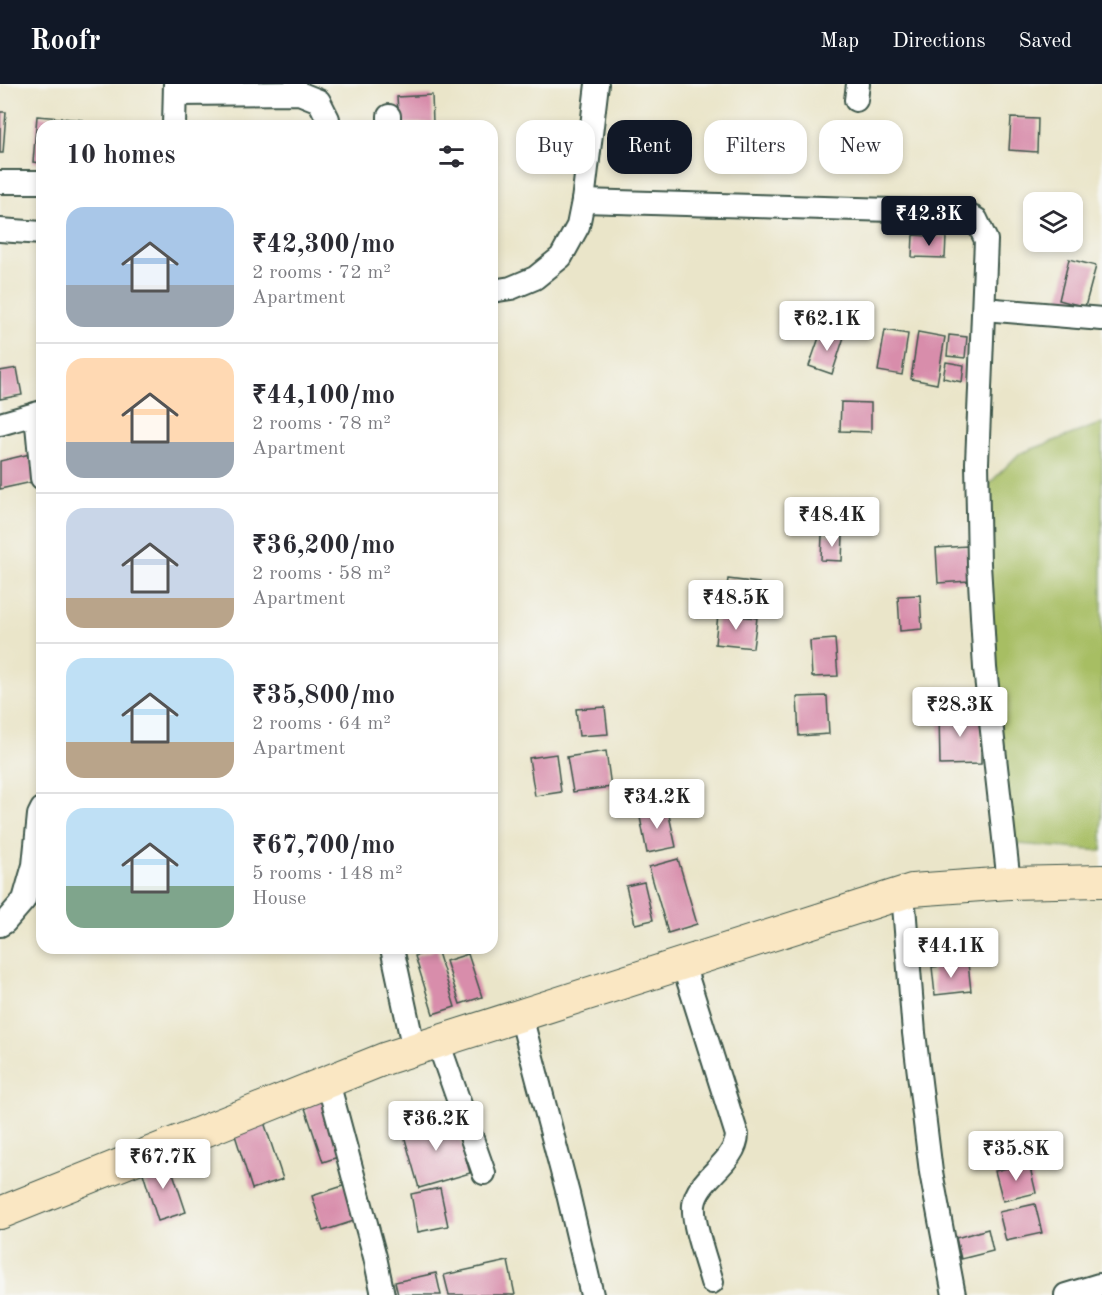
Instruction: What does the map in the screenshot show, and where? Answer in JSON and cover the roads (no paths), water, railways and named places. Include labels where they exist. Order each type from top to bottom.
[{"type":"street","points":[[498,290],[511,288],[535,278],[561,257],[578,226],[597,84]]},
{"type":"street","points":[[174,120],[175,89],[299,93],[319,101],[328,120]]},
{"type":"street","points":[[0,182],[36,182]]},
{"type":"street","points":[[583,201],[960,212],[976,219],[986,240],[977,463],[979,564],[985,668],[1009,883]]},
{"type":"street","points":[[0,230],[36,233]]},
{"type":"street","points":[[984,309],[1102,319]]},
{"type":"street","points":[[0,424],[36,414]]},
{"type":"street","points":[[0,925],[24,900],[34,865],[36,845]]},
{"type":"street","points":[[0,1213],[384,1059],[912,890],[1009,883],[1102,881]]},
{"type":"street","points":[[903,893],[915,1033],[931,1172],[954,1295]]},
{"type":"street","points":[[394,954],[426,1046],[484,1173]]},
{"type":"street","points":[[683,964],[737,1136],[735,1147],[701,1188],[694,1203],[695,1219],[712,1282]]},
{"type":"street","points":[[521,1016],[592,1295]]},
{"type":"street","points":[[328,1082],[383,1295]]},
{"type":"street","points":[[1066,1295],[1099,1285]]}]
